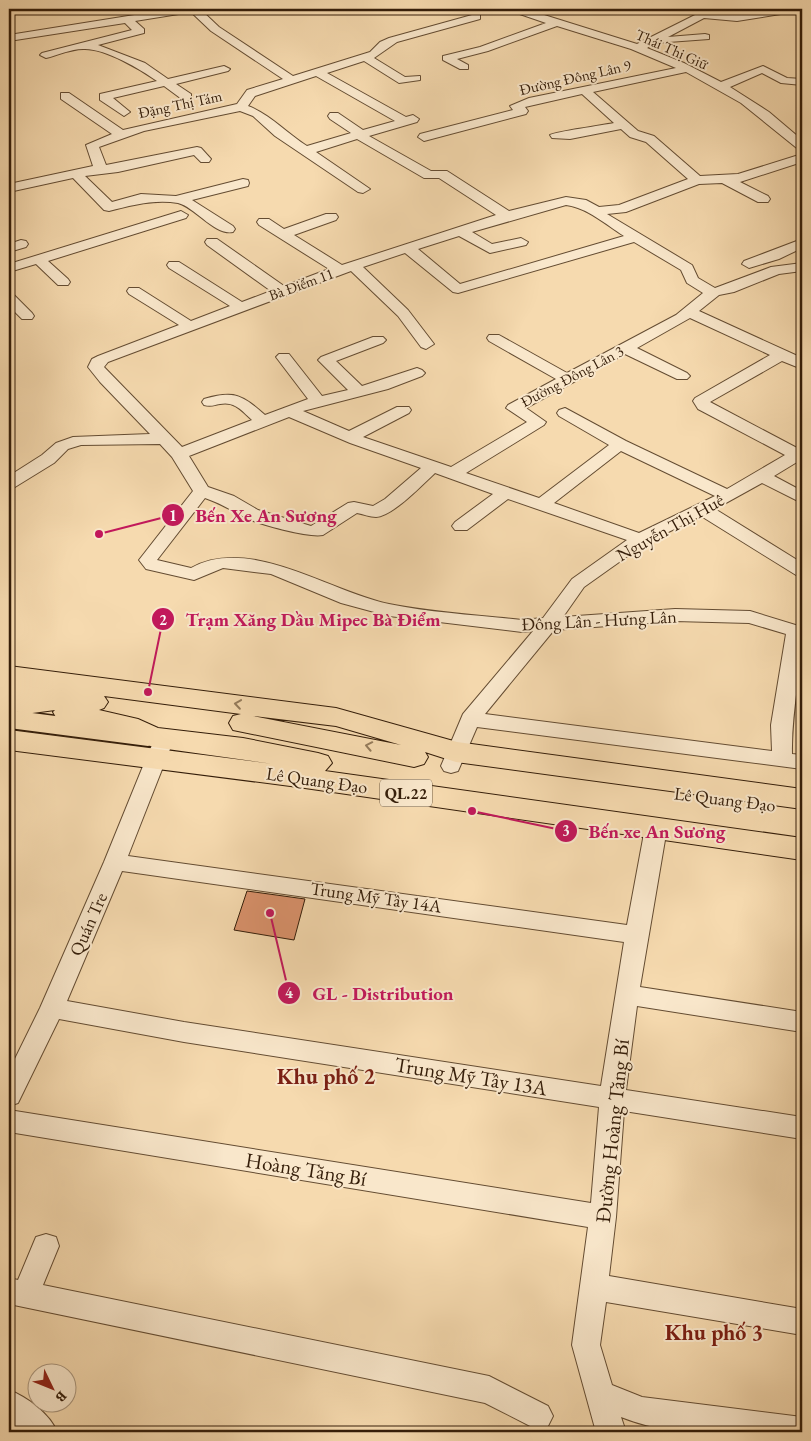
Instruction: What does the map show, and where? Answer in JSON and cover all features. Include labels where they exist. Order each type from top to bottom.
[{"type":"highway","name":"Lê Quang Đạo","points":[[9,674],[232,721],[321,737],[453,759],[802,809]]},
{"type":"highway","name":"Lê Quang Đạo","points":[[13,704],[79,689],[271,709],[352,721],[453,759],[802,799]]},
{"type":"highway","name":"Lê Quang Đạo","points":[[13,704],[100,718],[128,726],[157,748]]},
{"type":"highway","points":[[271,709],[321,737]]},
{"type":"highway","name":"Lê Quang Đạo","points":[[9,732],[157,748],[656,828],[802,835]]},
{"type":"highway","name":"Lê Quang Đạo","points":[[9,740],[157,748],[244,748],[357,771],[718,831],[802,849]]},
{"type":"street","points":[[9,11],[19,9]]},
{"type":"street","points":[[46,55],[140,31],[115,9]]},
{"type":"street","points":[[9,38],[192,9],[215,29],[292,80]]},
{"type":"street","name":"Thái Thị Giữ","points":[[515,9],[556,24],[637,48],[686,69],[747,101],[801,144]]},
{"type":"street","points":[[637,48],[698,12],[716,18],[733,18],[795,9],[802,12]]},
{"type":"street","name":"Đặng Thị Tám","points":[[98,169],[100,165],[92,144],[149,126],[241,107],[251,93],[374,54],[384,44],[393,40],[476,17]]},
{"type":"street","points":[[464,67],[447,58],[484,49],[556,24]]},
{"type":"street","name":"Đặng Thị Tám","points":[[434,30],[454,35]]},
{"type":"street","points":[[46,33],[67,49]]},
{"type":"street","points":[[648,42],[705,37]]},
{"type":"street","points":[[467,41],[484,49]]},
{"type":"street","points":[[84,45],[116,54],[141,65],[187,97]]},
{"type":"street","points":[[764,56],[758,60],[763,69],[786,81],[802,82]]},
{"type":"street","points":[[365,57],[403,81],[416,78]]},
{"type":"street","points":[[124,112],[104,97],[224,69]]},
{"type":"street","name":"Đường Đông Lân 9","points":[[424,137],[522,111],[516,106],[686,69]]},
{"type":"street","points":[[719,87],[763,69]]},
{"type":"street","points":[[305,150],[407,119],[317,72]]},
{"type":"street","points":[[786,90],[802,87]]},
{"type":"street","points":[[585,90],[634,134],[650,139],[697,180]]},
{"type":"street","points":[[65,96],[120,134]]},
{"type":"street","points":[[241,107],[257,113],[279,133],[363,189]]},
{"type":"street","points":[[334,116],[358,134],[429,175],[442,174],[507,216]]},
{"type":"street","points":[[556,135],[570,135],[624,125]]},
{"type":"street","points":[[782,128],[795,125]]},
{"type":"street","points":[[9,188],[75,173],[118,168],[197,151],[205,159]]},
{"type":"street","name":"Bà Điểm 11","points":[[202,491],[179,454],[105,379],[96,367],[97,362],[188,325],[281,291],[406,247],[507,216],[566,201],[580,203],[597,211],[621,209],[697,180],[727,180],[802,158]]},
{"type":"street","points":[[75,173],[108,207],[141,198],[181,199],[243,183]]},
{"type":"street","points":[[727,180],[763,199]]},
{"type":"street","points":[[181,199],[228,229]]},
{"type":"street","points":[[597,211],[601,216],[635,238],[687,268],[692,280],[704,289],[714,292],[729,289],[776,270],[802,267]]},
{"type":"street","points":[[9,268],[181,215]]},
{"type":"street","points":[[283,234],[331,217]]},
{"type":"street","points":[[264,222],[346,268],[403,313],[426,344]]},
{"type":"street","points":[[459,230],[485,248],[493,250],[521,242]]},
{"type":"street","points":[[406,247],[458,289],[585,250],[635,238]]},
{"type":"street","points":[[212,242],[281,291]]},
{"type":"street","points":[[748,264],[774,256],[802,244]]},
{"type":"street","points":[[38,259],[62,282]]},
{"type":"street","points":[[174,265],[239,306]]},
{"type":"street","points":[[134,291],[188,325]]},
{"type":"street","name":"Đường Đông Lân 3","points":[[452,474],[538,422],[514,408],[690,312],[714,292]]},
{"type":"street","points":[[9,298],[28,316]]},
{"type":"street","points":[[690,312],[795,358]]},
{"type":"street","points":[[517,336],[558,362],[575,376]]},
{"type":"street","points":[[494,338],[575,376]]},
{"type":"street","points":[[359,392],[326,360],[378,340]]},
{"type":"street","points":[[626,348],[682,376]]},
{"type":"street","points":[[284,357],[318,402]]},
{"type":"street","points":[[795,358],[701,400],[704,406],[799,454]]},
{"type":"street","points":[[179,454],[210,444],[289,411],[416,374]]},
{"type":"street","points":[[210,402],[225,397],[234,398],[262,421]]},
{"type":"street","points":[[350,437],[403,410]]},
{"type":"street","points":[[289,411],[350,437],[640,540]]},
{"type":"street","points":[[565,413],[620,444],[728,496]]},
{"type":"street","points":[[9,483],[48,460],[62,446],[79,440],[166,439]]},
{"type":"street","points":[[541,505],[620,444]]},
{"type":"street","name":"Nguyễn Thị Huê","points":[[453,759],[470,719],[548,625],[578,583],[640,540],[728,496],[799,454]]},
{"type":"street","points":[[202,491],[228,500],[252,514],[310,531],[317,531],[354,507],[375,512],[390,504],[433,466]]},
{"type":"street","points":[[762,476],[802,498]]},
{"type":"street","name":"Đông Lân - Hưng Lân","points":[[202,491],[148,560],[152,565],[194,574],[210,565],[223,563],[274,569],[348,599],[389,610],[522,626],[674,615],[750,617],[799,632]]},
{"type":"street","points":[[461,526],[505,492]]},
{"type":"street","points":[[701,508],[802,571]]},
{"type":"street","points":[[782,760],[782,725],[799,632]]},
{"type":"street","points":[[470,719],[802,762]]},
{"type":"street","name":"Quán Tre","points":[[9,1096],[52,1008],[115,862],[157,748]]},
{"type":"street","name":"Đường Hoàng Tăng Bí","points":[[611,1432],[586,1345],[603,1217],[612,1098],[636,935],[656,828]]},
{"type":"street","name":"Trung Mỹ Tây 14A","points":[[115,862],[636,935]]},
{"type":"street","points":[[627,995],[802,1022]]},
{"type":"street","name":"Trung Mỹ Tây 13A","points":[[52,1008],[184,1032],[802,1128]]},
{"type":"street","name":"Hoàng Tăng Bí","points":[[9,1120],[603,1217]]},
{"type":"street","points":[[46,1246],[17,1293],[489,1390],[538,1416]]},
{"type":"street","points":[[595,1287],[802,1322]]},
{"type":"street","points":[[599,1394],[642,1411],[802,1432]]},
{"type":"street","points":[[9,1404],[42,1432]]},
{"type":"building","points":[[247,891],[305,899],[294,940],[234,930]]},
{"type":"place","name":"Bến Xe An Sương","points":[[99,534]]},
{"type":"place","name":"Trạm Xăng Dầu Mipec Bà Điểm","points":[[148,692]]},
{"type":"place","name":"Bến xe An Sương","points":[[472,811]]},
{"type":"place","name":"GL - Distribution","points":[[270,913]]},
{"type":"district","name":"Khu phố 2","points":[[326,1076]]},
{"type":"district","name":"Khu phố 3","points":[[714,1332]]}]
